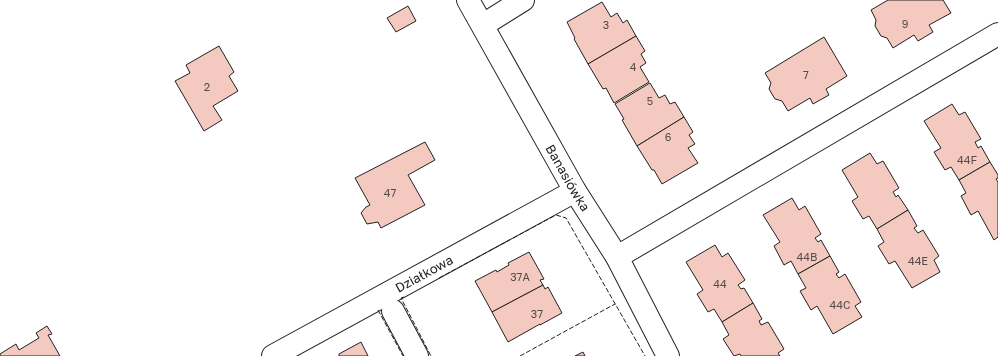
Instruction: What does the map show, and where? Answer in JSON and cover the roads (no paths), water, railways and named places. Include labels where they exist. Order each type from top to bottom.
[{"type":"street","name":"Banasiówka","points":[[468,0],[575,191],[617,257],[668,356]]},
{"type":"street","points":[[482,25],[523,0]]},
{"type":"street","points":[[617,257],[998,34]]},
{"type":"street","name":"Działkowa","points":[[273,356],[575,191]]},
{"type":"street","points":[[393,311],[417,356]]}]
